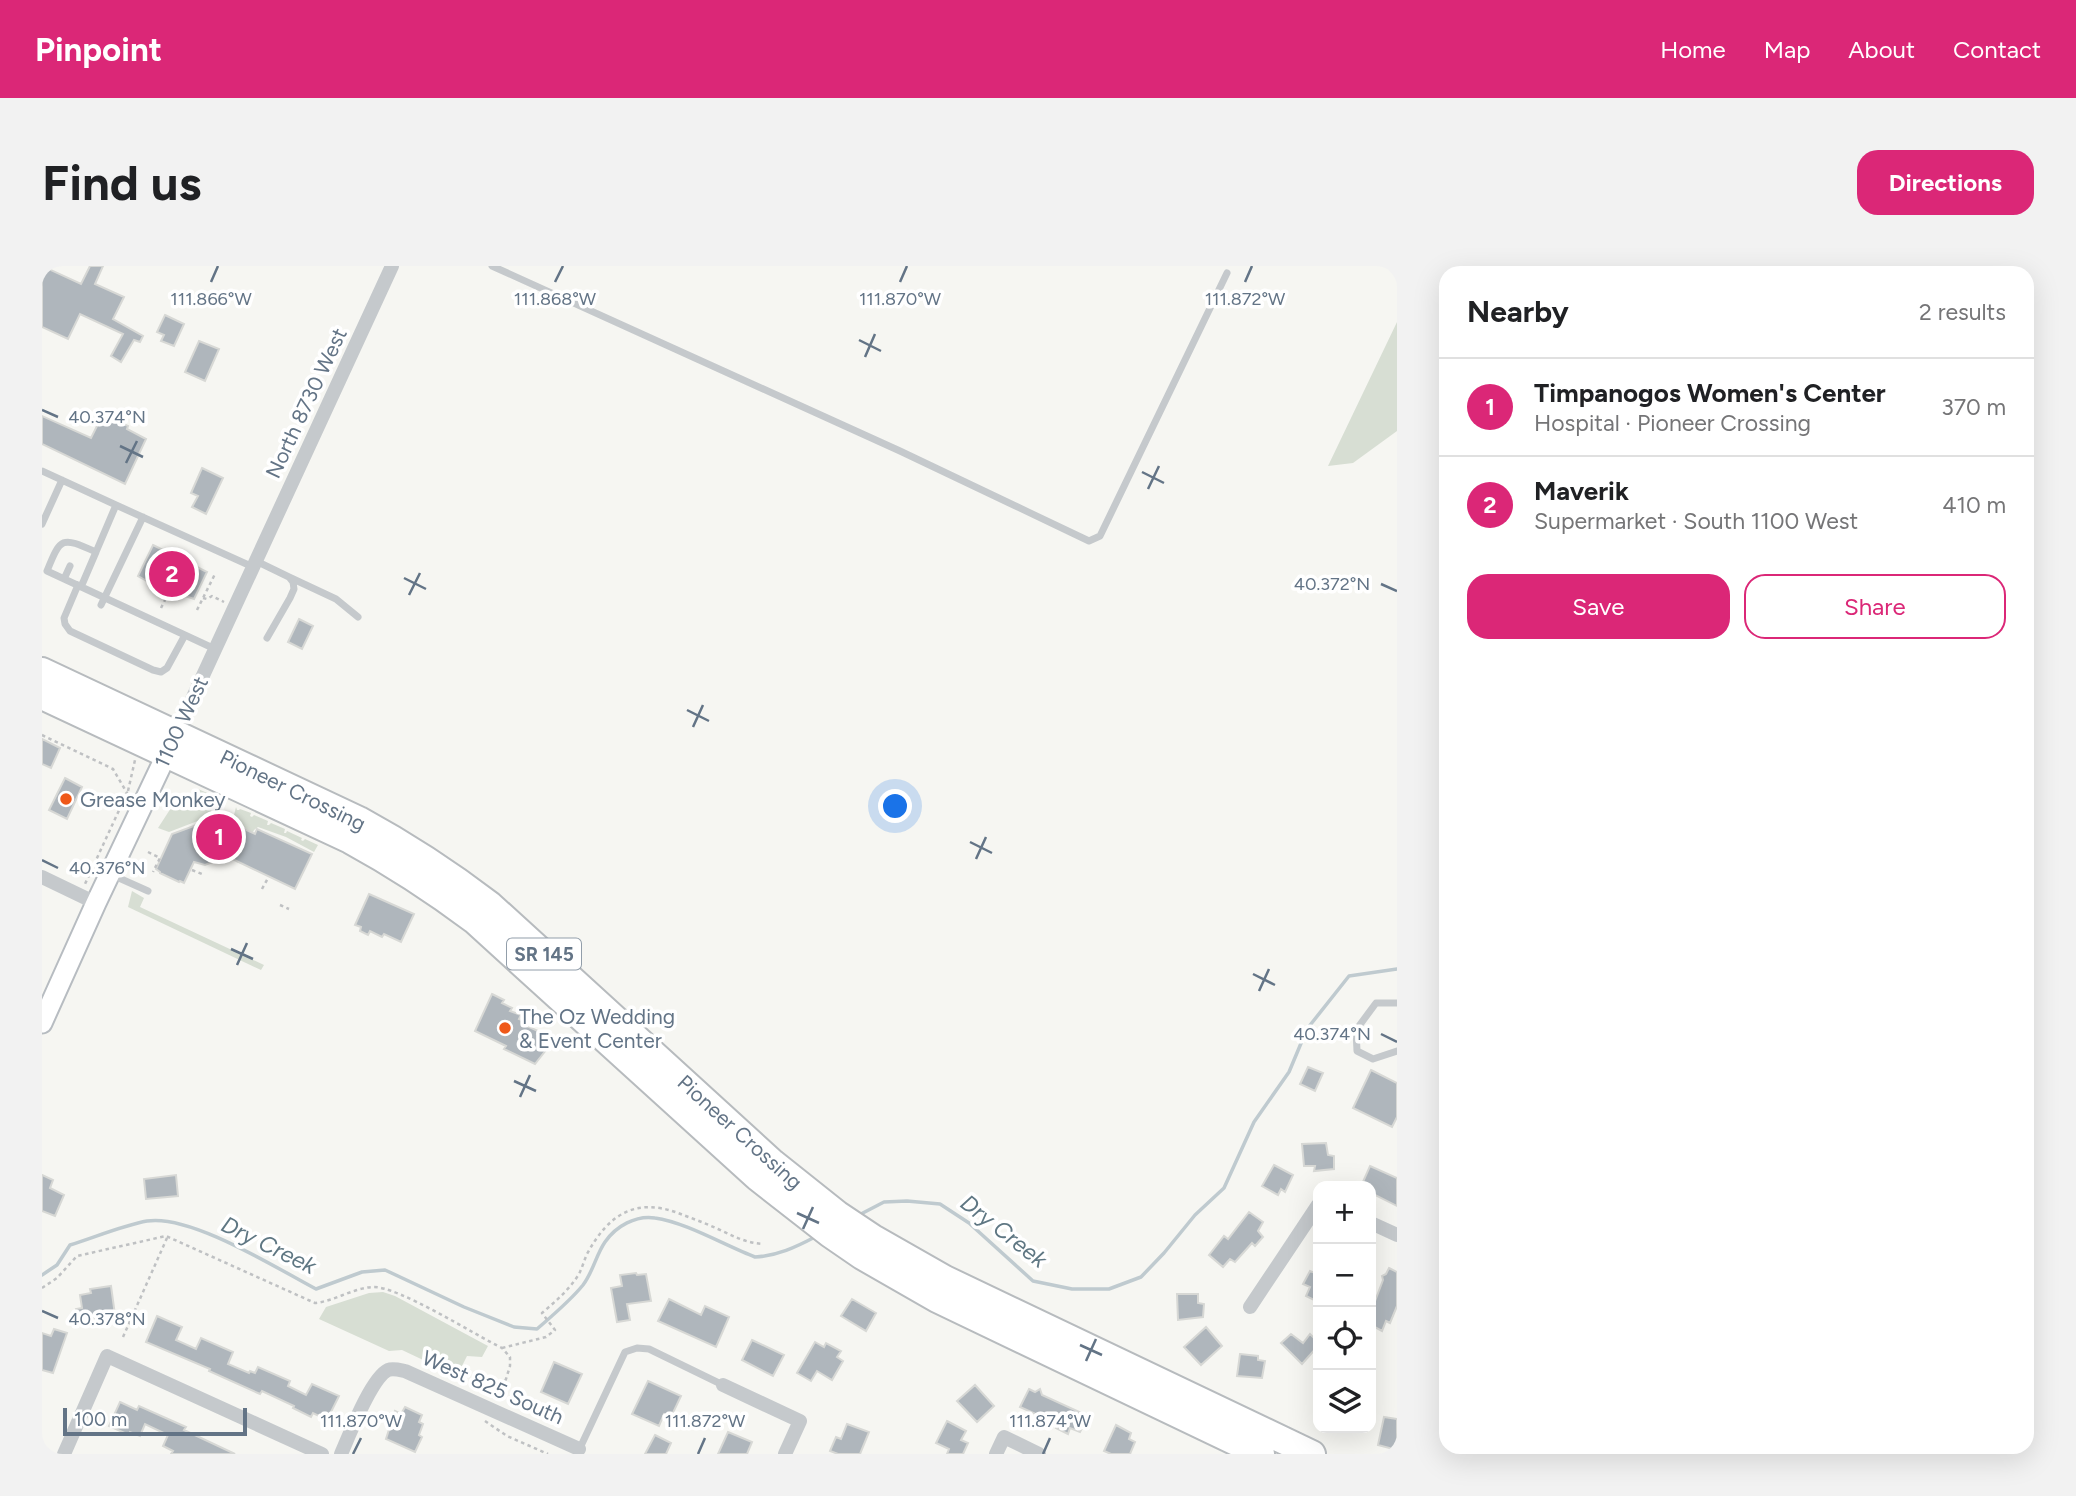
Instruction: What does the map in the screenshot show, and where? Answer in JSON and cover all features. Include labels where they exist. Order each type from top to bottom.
[{"type":"highway","name":"SR 145","points":[[42,671],[172,744]]},
{"type":"highway","name":"SR 145","points":[[42,696],[172,744]]},
{"type":"highway","name":"Pioneer Crossing","points":[[172,744],[391,862],[435,891],[474,920],[757,1177],[837,1227],[909,1259],[945,1279],[1312,1454]]},
{"type":"highway","name":"Pioneer Crossing","points":[[837,1227],[862,1256],[937,1299],[1261,1454]]},
{"type":"street","name":"North 8730 West","points":[[215,649],[393,266]]},
{"type":"street","name":"1100 West","points":[[42,1023],[96,903],[101,872],[172,744],[215,649]]},
{"type":"street","points":[[42,877],[96,903]]},
{"type":"street","points":[[1250,1307],[1313,1212]]},
{"type":"street","points":[[1376,1225],[1397,1235]]},
{"type":"street","points":[[64,1454],[107,1356],[322,1454]]},
{"type":"street","name":"West 825 South","points":[[341,1454],[371,1389],[388,1370],[405,1371],[578,1452]]},
{"type":"street","points":[[723,1385],[800,1421],[785,1454]]},
{"type":"street","points":[[996,1454],[1004,1437],[1040,1454]]},
{"type":"lane","points":[[492,266],[1089,541],[1100,536],[1227,273]]},
{"type":"lane","points":[[42,471],[289,577],[336,599],[358,617]]},
{"type":"lane","points":[[42,524],[62,480]]},
{"type":"lane","points":[[116,505],[64,618],[65,624],[70,631],[88,635],[161,672],[167,668],[185,635]]},
{"type":"lane","points":[[103,601],[144,517]]},
{"type":"lane","points":[[96,552],[69,541],[61,542],[47,571],[131,615],[215,649]]},
{"type":"lane","points":[[75,552],[79,544]]},
{"type":"lane","points":[[64,579],[69,566]]},
{"type":"lane","points":[[267,638],[294,589],[289,577]]},
{"type":"lane","points":[[101,872],[148,891]]},
{"type":"lane","points":[[1397,1003],[1376,1003],[1356,1030],[1357,1051],[1373,1059],[1397,1051]]},
{"type":"lane","points":[[578,1452],[625,1352],[637,1348],[649,1349],[723,1385]]},
{"type":"path","points":[[197,610],[215,574]]},
{"type":"path","points":[[207,590],[212,596],[224,601]]},
{"type":"path","points":[[161,608],[167,596]]},
{"type":"path","points":[[203,598],[212,596]]},
{"type":"path","points":[[42,735],[113,769],[127,793]]},
{"type":"path","points":[[101,872],[127,793],[135,757]]},
{"type":"path","points":[[148,852],[160,858],[153,872]]},
{"type":"path","points":[[192,870],[202,874]]},
{"type":"path","points":[[262,890],[268,878]]},
{"type":"path","points":[[280,905],[289,909]]},
{"type":"path","points":[[502,1348],[545,1337],[555,1330],[543,1314],[565,1293],[600,1234],[614,1219],[628,1210],[644,1206],[666,1209],[752,1244],[763,1244]]},
{"type":"path","points":[[42,1287],[57,1278],[77,1256],[168,1237],[315,1303],[328,1302],[365,1288],[377,1287],[392,1291],[502,1348],[510,1357],[510,1366],[497,1397]]},
{"type":"path","points":[[124,1337],[168,1237]]},
{"type":"path","points":[[485,1422],[507,1436],[548,1454]]},
{"type":"shaded area","points":[[1397,322],[1397,431],[1353,463],[1328,466]]},
{"type":"shaded area","points":[[198,789],[226,801],[221,812],[169,832],[158,828],[177,795],[190,794]]},
{"type":"shaded area","points":[[236,807],[237,810],[251,813],[252,817],[254,815],[268,821],[267,825],[271,823],[285,829],[284,833],[287,831],[303,841],[305,839],[318,845],[314,852],[286,837],[258,827],[254,830],[239,863],[236,862],[249,831],[233,819]]},
{"type":"shaded area","points":[[132,891],[144,898],[140,907],[264,965],[261,970],[128,907]]},
{"type":"shaded area","points":[[383,1292],[488,1346],[482,1357],[467,1356],[457,1376],[402,1350],[389,1351],[319,1319],[326,1307],[369,1293]]},
{"type":"building","points":[[42,266],[81,284],[90,266],[103,266],[95,284],[124,297],[113,319],[143,336],[140,342],[134,340],[121,362],[111,356],[123,334],[80,314],[68,339],[42,327]]},
{"type":"building","points":[[165,315],[184,324],[174,346],[161,341],[164,335],[157,332]]},
{"type":"building","points":[[199,341],[219,349],[205,381],[185,372]]},
{"type":"building","points":[[103,414],[128,426],[127,429],[146,439],[125,484],[42,444],[42,416],[91,438]]},
{"type":"building","points":[[202,468],[223,478],[206,514],[192,507],[198,496],[191,493]]},
{"type":"building","points":[[153,545],[207,572],[194,599],[165,589],[163,593],[138,576]]},
{"type":"building","points":[[299,619],[313,626],[302,649],[288,642]]},
{"type":"building","points":[[42,739],[60,748],[51,768],[42,764]]},
{"type":"building","name":"Grease Monkey","points":[[65,778],[82,787],[67,819],[49,810]]},
{"type":"building","points":[[218,817],[255,834],[257,829],[312,854],[295,889],[220,853],[213,862],[205,865],[194,862],[184,883],[156,869],[172,834]]},
{"type":"building","points":[[369,894],[414,914],[401,942],[370,931],[368,935],[355,925]]},
{"type":"building","name":"The Oz Wedding & Event Center","points":[[492,994],[504,1000],[502,1003],[512,1008],[510,1011],[521,1015],[519,1019],[529,1023],[527,1026],[546,1038],[545,1041],[550,1045],[535,1064],[475,1031]]},
{"type":"building","points":[[1308,1067],[1323,1073],[1315,1091],[1300,1084]]},
{"type":"building","points":[[1371,1070],[1397,1083],[1397,1117],[1392,1127],[1353,1108]]},
{"type":"building","points":[[1326,1143],[1328,1155],[1334,1156],[1334,1169],[1314,1171],[1315,1166],[1304,1166],[1302,1144]]},
{"type":"building","points":[[1274,1165],[1293,1175],[1285,1192],[1281,1189],[1278,1195],[1262,1186]]},
{"type":"building","points":[[1370,1166],[1397,1178],[1397,1206],[1376,1196],[1376,1181],[1363,1181]]},
{"type":"building","points":[[42,1175],[53,1180],[50,1188],[64,1195],[55,1216],[42,1211]]},
{"type":"building","points":[[176,1175],[178,1196],[146,1199],[144,1179]]},
{"type":"building","points":[[1249,1212],[1263,1222],[1258,1231],[1263,1237],[1255,1246],[1252,1243],[1235,1262],[1230,1259],[1223,1267],[1209,1255],[1224,1236],[1228,1239]]},
{"type":"building","points":[[1389,1268],[1397,1272],[1397,1306],[1390,1323],[1386,1321],[1382,1331],[1376,1328],[1376,1298],[1382,1276]]},
{"type":"building","points":[[1310,1271],[1313,1272],[1313,1300],[1306,1296],[1310,1287],[1303,1284]]},
{"type":"building","points":[[646,1274],[651,1301],[627,1304],[630,1320],[617,1322],[611,1288],[622,1286],[620,1275]]},
{"type":"building","points":[[111,1286],[115,1315],[78,1321],[76,1309],[82,1308],[80,1295],[91,1293],[90,1289]]},
{"type":"building","points":[[1177,1294],[1198,1294],[1198,1303],[1204,1304],[1203,1317],[1178,1320]]},
{"type":"building","points":[[669,1299],[701,1315],[705,1306],[729,1317],[716,1347],[658,1321]]},
{"type":"building","points":[[852,1299],[876,1313],[866,1331],[841,1316]]},
{"type":"building","points":[[157,1316],[182,1327],[176,1340],[196,1349],[201,1338],[233,1352],[228,1364],[249,1373],[255,1373],[258,1367],[290,1381],[288,1386],[306,1395],[312,1384],[339,1396],[327,1420],[313,1413],[311,1417],[262,1391],[260,1394],[146,1342]]},
{"type":"building","points":[[1206,1327],[1222,1346],[1201,1365],[1184,1347]]},
{"type":"building","points":[[54,1329],[67,1333],[53,1373],[42,1370],[42,1333],[51,1336]]},
{"type":"building","points":[[1291,1334],[1303,1343],[1310,1334],[1313,1337],[1313,1352],[1302,1364],[1281,1343]]},
{"type":"building","points":[[752,1340],[784,1355],[773,1376],[742,1360]]},
{"type":"building","points":[[815,1342],[824,1347],[826,1343],[841,1351],[837,1357],[843,1361],[832,1380],[817,1371],[811,1381],[797,1373]]},
{"type":"building","points":[[1240,1354],[1258,1356],[1258,1360],[1265,1361],[1262,1378],[1237,1376]]},
{"type":"building","points":[[554,1362],[582,1374],[568,1404],[541,1392]]},
{"type":"building","points":[[648,1381],[681,1396],[671,1417],[664,1414],[659,1426],[632,1414]]},
{"type":"building","points":[[975,1385],[994,1406],[977,1422],[957,1401]]},
{"type":"building","points":[[1029,1389],[1035,1392],[1040,1389],[1042,1395],[1088,1416],[1080,1432],[1070,1428],[1068,1434],[1056,1428],[1058,1424],[1020,1407]]},
{"type":"building","points":[[120,1402],[137,1410],[139,1406],[186,1427],[184,1430],[235,1454],[171,1454],[173,1451],[163,1446],[168,1435],[145,1424],[140,1436],[130,1432],[129,1435],[109,1426]]},
{"type":"building","points":[[405,1407],[422,1415],[419,1422],[423,1424],[419,1435],[422,1437],[415,1452],[386,1439],[395,1411],[401,1414]]},
{"type":"building","points":[[1384,1417],[1397,1419],[1397,1450],[1378,1445]]},
{"type":"building","points":[[947,1421],[966,1431],[961,1440],[968,1443],[963,1454],[947,1454],[949,1449],[936,1443]]},
{"type":"building","points":[[847,1424],[869,1432],[860,1454],[838,1454],[830,1451],[836,1437],[841,1439]]},
{"type":"building","points":[[1116,1425],[1131,1433],[1129,1439],[1135,1442],[1130,1454],[1111,1454],[1104,1451]]},
{"type":"building","points":[[728,1432],[752,1442],[747,1454],[718,1454]]},
{"type":"building","points":[[655,1435],[671,1443],[666,1454],[645,1454]]},
{"type":"waterway","name":"Dry Creek","points":[[859,1215],[884,1202],[940,1204],[969,1223],[1033,1281],[1072,1289],[1109,1289],[1141,1277],[1195,1215],[1224,1188],[1254,1122],[1289,1072],[1307,1029],[1349,976],[1397,969]]},
{"type":"waterway","name":"Dry Creek","points":[[42,1275],[57,1265],[70,1245],[138,1223],[165,1221],[233,1244],[316,1289],[362,1272],[385,1270],[514,1327],[537,1329],[583,1285],[610,1236],[634,1220],[667,1220],[755,1257],[771,1255],[815,1237]]},
{"type":"place","name":"Maverik","points":[[172,574]]},
{"type":"place","name":"Grease Monkey","points":[[66,799]]},
{"type":"place","name":"Timpanogos Women's Center","points":[[219,837]]},
{"type":"place","name":"The Oz Wedding & Event Center","points":[[505,1028]]}]
